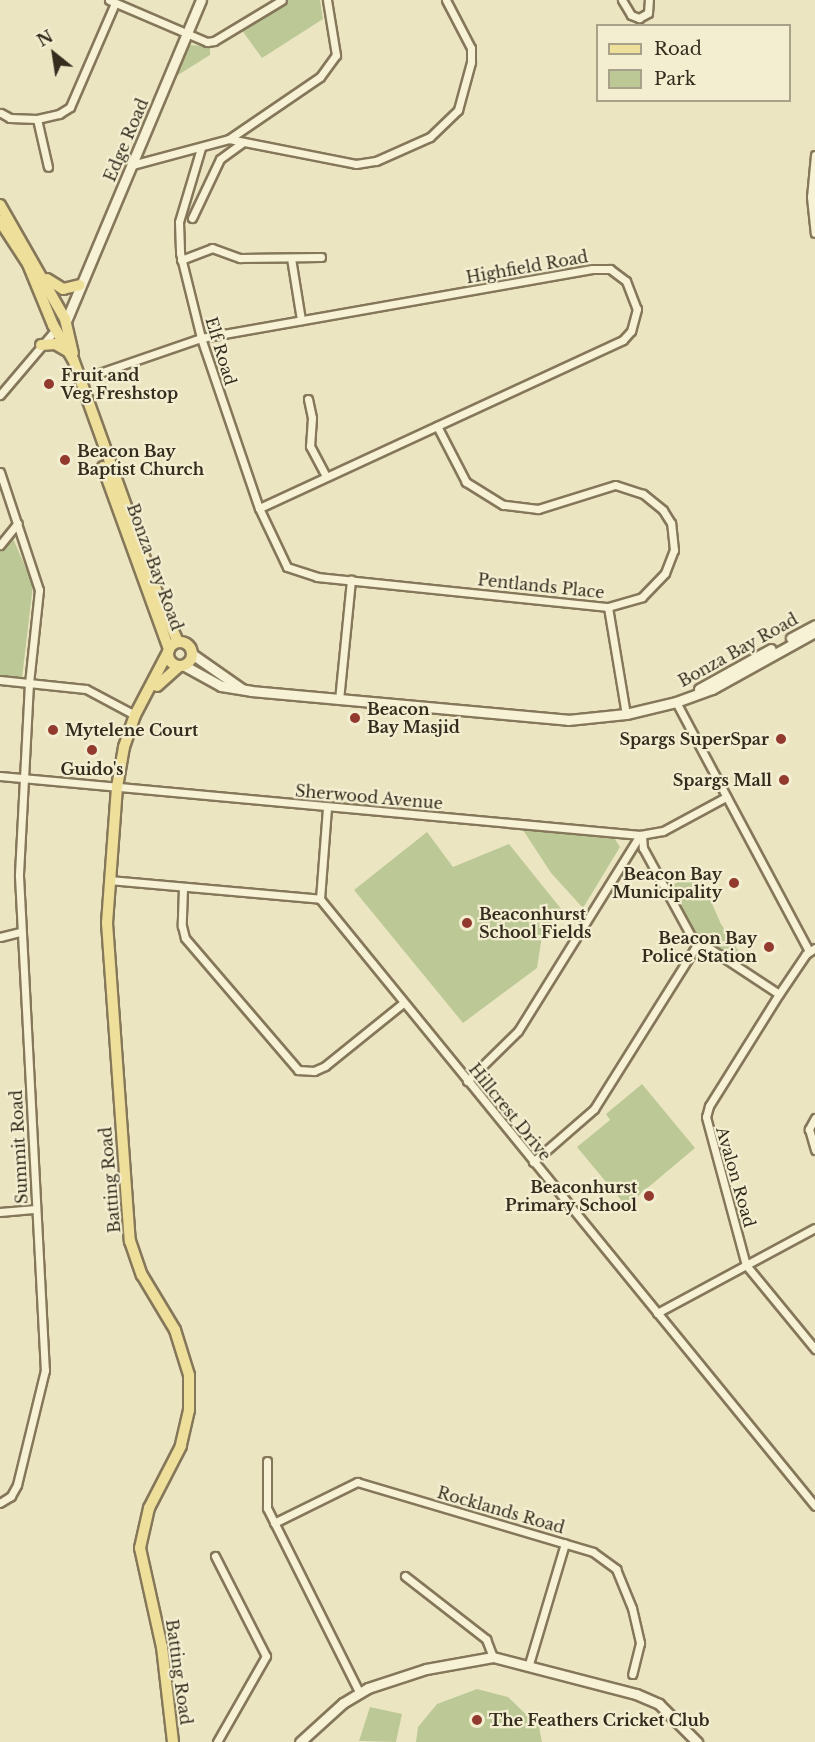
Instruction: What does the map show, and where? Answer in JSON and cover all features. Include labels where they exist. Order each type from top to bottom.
[{"type":"main road","name":"Bonza Bay Road","points":[[0,205],[42,274],[172,648]]},
{"type":"main road","name":"Bonza Bay Road","points":[[0,221],[28,264],[60,323]]},
{"type":"main road","points":[[42,274],[63,289],[79,288]]},
{"type":"main road","points":[[41,345],[55,344],[71,356]]},
{"type":"main road","points":[[181,665],[170,660],[172,648],[186,644],[192,654]]},
{"type":"main road","name":"Batting Road","points":[[172,648],[135,714],[117,787],[109,880],[110,1001],[127,1220],[136,1263],[175,1330],[189,1375],[189,1410],[181,1446],[149,1508],[140,1548],[162,1647],[173,1742]]},
{"type":"main road","name":"Batting Road","points":[[143,702],[192,654]]},
{"type":"street","name":"Edge Road","points":[[0,394],[60,323],[79,288],[201,0]]},
{"type":"street","points":[[1,113],[10,118],[37,119],[62,113],[72,105],[112,1],[185,35],[214,41],[282,0]]},
{"type":"street","points":[[132,165],[229,139],[288,101],[330,67],[336,50],[327,0]]},
{"type":"street","points":[[229,139],[360,164],[407,149],[430,137],[458,110],[471,62],[471,48],[446,0]]},
{"type":"street","points":[[622,0],[631,15],[639,18],[648,13],[649,0]]},
{"type":"street","points":[[37,119],[48,167]]},
{"type":"street","points":[[192,218],[220,159],[243,142]]},
{"type":"street","name":"Elf Road","points":[[201,148],[179,222],[181,260],[201,338],[259,508],[279,557]]},
{"type":"street","points":[[815,155],[813,196],[815,233]]},
{"type":"street","points":[[181,260],[212,248],[240,258],[321,258]]},
{"type":"street","points":[[291,258],[301,320]]},
{"type":"street","name":"Highfield Road","points":[[79,380],[201,338],[592,269],[610,269],[626,281],[637,309],[631,331],[623,340],[259,508]]},
{"type":"street","points":[[308,399],[312,421],[310,446],[326,476]]},
{"type":"street","name":"Pentlands Place","points":[[279,557],[286,567],[297,572],[351,580],[608,607],[642,597],[670,562],[673,531],[663,510],[637,491],[615,485],[538,509],[502,505],[465,482],[436,426]]},
{"type":"street","name":"Summit Road","points":[[0,472],[39,590],[29,683],[23,778],[20,932],[44,1382],[17,1485],[11,1496],[0,1503]]},
{"type":"street","points":[[0,545],[18,523]]},
{"type":"street","points":[[339,700],[351,580]]},
{"type":"street","points":[[608,607],[626,714]]},
{"type":"street","name":"Bonza Bay Road","points":[[676,702],[815,625]]},
{"type":"street","name":"Bonza Bay Road","points":[[181,665],[221,686],[545,720],[626,714],[676,702],[712,688],[815,632]]},
{"type":"street","name":"Bonza Bay Road","points":[[192,654],[242,689]]},
{"type":"street","points":[[0,680],[86,689],[111,704],[135,714]]},
{"type":"street","points":[[676,702],[726,797],[812,949]]},
{"type":"street","name":"Sherwood Avenue","points":[[0,776],[641,835],[663,831],[726,797]]},
{"type":"street","points":[[109,880],[320,899],[327,807]]},
{"type":"street","points":[[641,835],[643,848],[668,897],[698,943],[779,994]]},
{"type":"street","points":[[467,1081],[518,1031],[641,835]]},
{"type":"street","points":[[183,888],[182,926],[185,938],[298,1070],[314,1071],[326,1066],[403,1003]]},
{"type":"street","name":"Hillcrest Drive","points":[[320,899],[815,1506]]},
{"type":"street","points":[[0,937],[20,932]]},
{"type":"street","points":[[533,1162],[594,1109],[698,943]]},
{"type":"street","name":"Avalon Road","points":[[812,949],[779,994],[706,1115],[746,1265],[815,1349]]},
{"type":"street","points":[[815,1118],[809,1129],[815,1150]]},
{"type":"street","points":[[0,1212],[36,1209]]},
{"type":"street","points":[[657,1312],[815,1228]]},
{"type":"street","points":[[267,1461],[266,1504],[359,1692]]},
{"type":"street","name":"Rocklands Road","points":[[274,1523],[357,1482],[565,1543],[602,1557],[620,1575],[639,1635],[632,1674]]},
{"type":"street","points":[[529,1664],[565,1543]]},
{"type":"street","points":[[216,1556],[266,1656],[217,1742]]},
{"type":"street","points":[[405,1576],[486,1639],[493,1657]]},
{"type":"street","points":[[300,1742],[359,1692],[426,1669],[493,1657],[529,1664],[658,1704],[698,1742]]},
{"type":"green space","points":[[288,0],[320,0],[323,19],[262,58],[241,29]]},
{"type":"green space","points":[[187,45],[210,46],[210,55],[178,75],[174,74]]},
{"type":"green space","points":[[12,536],[33,585],[22,678],[0,676],[0,551]]},
{"type":"green space","points":[[523,830],[615,839],[620,847],[583,908],[551,873]]},
{"type":"green space","name":"Beaconhurst School Fields","points":[[427,832],[453,867],[509,844],[562,910],[542,936],[537,968],[463,1023],[354,890]]},
{"type":"green space","points":[[698,872],[721,924],[741,955],[731,960],[693,930],[672,885]]},
{"type":"green space","points":[[642,1084],[695,1148],[626,1206],[577,1147],[610,1120],[606,1114]]},
{"type":"green space","name":"The Feathers Cricket Club","points":[[477,1689],[508,1697],[539,1727],[542,1742],[416,1742],[418,1727],[437,1704]]},
{"type":"green space","points":[[370,1707],[402,1714],[396,1742],[359,1741]]},
{"type":"place","name":"Fruit and Veg Freshstop","points":[[49,384]]},
{"type":"place","name":"Beacon Bay Baptist Church","points":[[65,460]]},
{"type":"place","name":"Beacon Bay Masjid","points":[[355,718]]},
{"type":"place","name":"Mytelene Court","points":[[53,730]]},
{"type":"place","name":"Spargs SuperSpar","points":[[781,739]]},
{"type":"place","name":"Guido's","points":[[92,750]]},
{"type":"place","name":"Spargs Mall","points":[[784,780]]},
{"type":"place","name":"Beacon Bay Municipality","points":[[734,883]]},
{"type":"place","name":"Beaconhurst School Fields","points":[[467,923]]},
{"type":"place","name":"Beacon Bay Police Station","points":[[769,947]]},
{"type":"place","name":"Beaconhurst Primary School","points":[[649,1196]]},
{"type":"place","name":"The Feathers Cricket Club","points":[[477,1720]]}]
